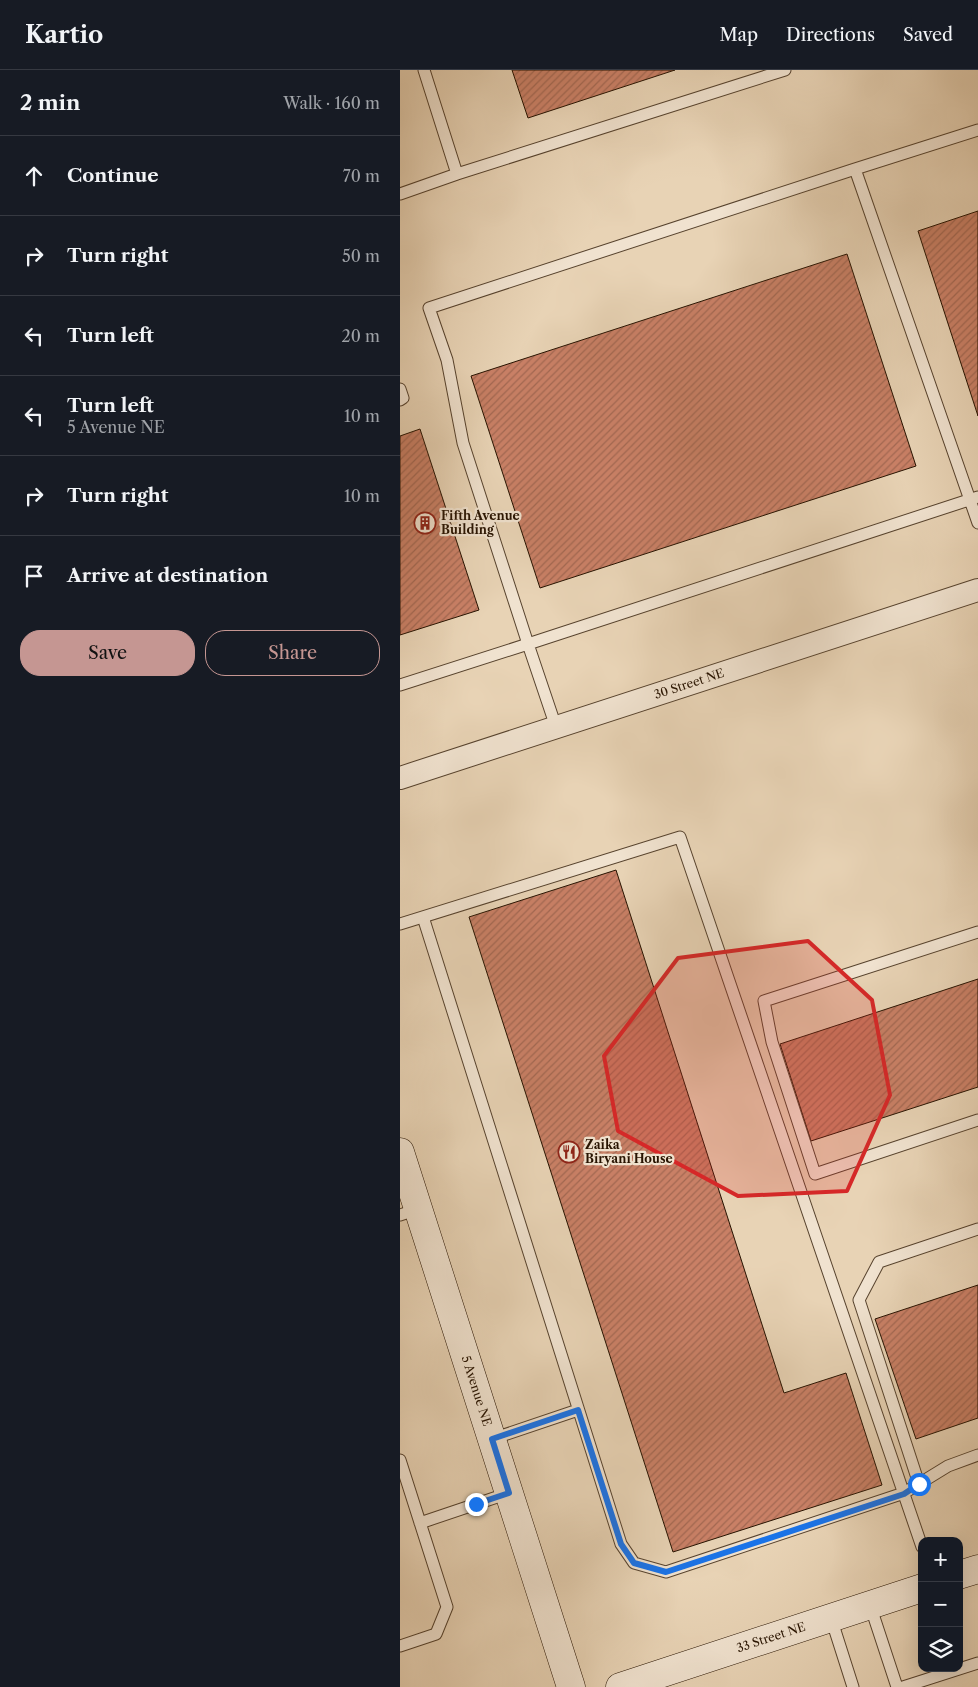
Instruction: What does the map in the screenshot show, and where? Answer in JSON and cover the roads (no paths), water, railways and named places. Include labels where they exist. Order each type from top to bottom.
[{"type":"street","name":"30 Street NE","points":[[400,778],[978,590]]},
{"type":"street","name":"5 Avenue NE","points":[[400,1152],[409,1212],[492,1439],[571,1687]]},
{"type":"street","points":[[963,1574],[978,1569]]},
{"type":"street","name":"33 Street NE","points":[[620,1687],[918,1589]]},
{"type":"lane","points":[[424,70],[457,174]]},
{"type":"lane","points":[[400,194],[457,174],[786,70]]},
{"type":"lane","points":[[556,727],[463,443],[447,360],[429,308],[978,130]]},
{"type":"lane","points":[[855,169],[974,498],[978,523]]},
{"type":"lane","points":[[400,389],[403,398],[400,400]]},
{"type":"lane","points":[[400,685],[974,498]]},
{"type":"lane","points":[[400,924],[680,837],[919,1537]]},
{"type":"lane","points":[[423,917],[621,1544],[634,1563],[666,1572],[904,1494],[948,1466],[978,1455]]},
{"type":"lane","points":[[978,932],[764,1001],[772,1042],[815,1174],[978,1120]]},
{"type":"lane","points":[[919,1484],[859,1300],[879,1262],[978,1229]]},
{"type":"lane","points":[[492,1439],[578,1410]]},
{"type":"lane","points":[[400,1460],[447,1606],[436,1634],[400,1646]]},
{"type":"lane","points":[[420,1523],[509,1493]]},
{"type":"lane","points":[[870,1605],[897,1687]]},
{"type":"lane","points":[[831,1618],[853,1687]]},
{"type":"lane","points":[[903,1687],[978,1663]]},
{"type":"place","name":"Fifth Avenue Building","points":[[425,523]]},
{"type":"place","name":"Zaika Biryani House","points":[[569,1152]]}]
